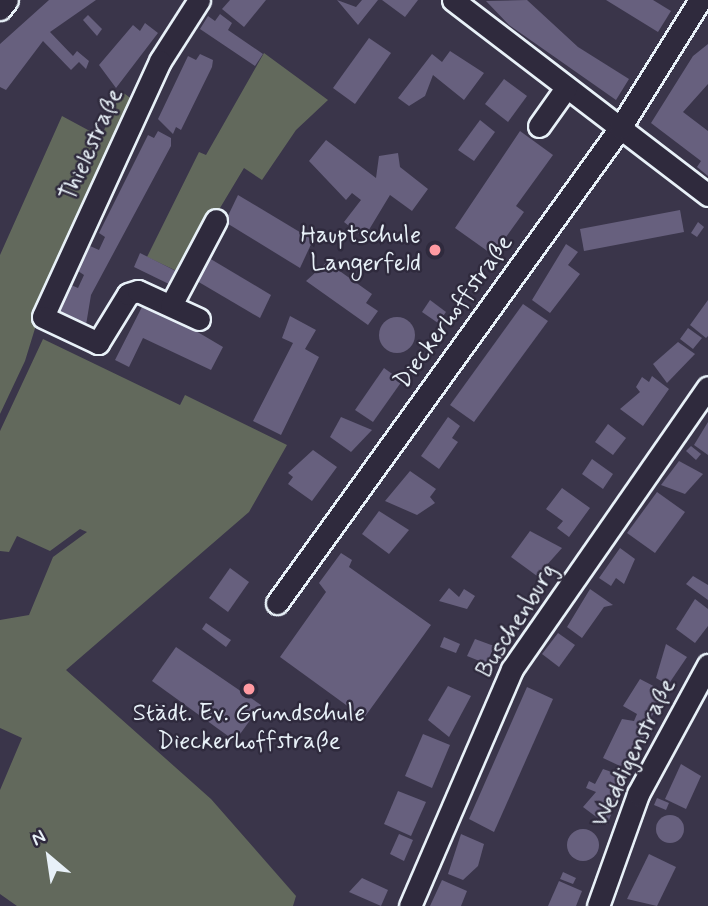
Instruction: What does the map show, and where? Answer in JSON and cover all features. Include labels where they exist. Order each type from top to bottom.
[{"type":"street","points":[[0,9],[6,0]]},
{"type":"street","name":"Thielestraße","points":[[170,305],[138,291],[128,294],[98,344],[43,317],[160,61],[199,0]]},
{"type":"street","name":"Dieckerhoffstraße","points":[[277,603],[620,128],[700,0]]},
{"type":"street","points":[[460,2],[566,88],[708,195]]},
{"type":"street","points":[[539,126],[566,88]]},
{"type":"street","points":[[199,319],[170,305],[216,220]]},
{"type":"street","name":"Buschenburg","points":[[410,906],[512,669],[708,387]]},
{"type":"street","name":"Weddigenstraße","points":[[598,906],[638,794],[708,665]]},
{"type":"green space","points":[[264,53],[328,100],[296,130],[262,180],[244,168],[181,273],[147,257],[199,152],[206,155]]},
{"type":"green space","points":[[121,91],[133,100],[32,319],[37,322],[25,361],[0,414],[0,255],[62,116],[101,137]]},
{"type":"green space","points":[[43,339],[180,405],[185,395],[287,445],[249,512],[66,670],[211,799],[296,896],[293,906],[17,906],[0,894],[0,790],[22,738],[0,728],[0,620],[29,615],[53,557],[87,532],[80,529],[50,551],[17,536],[9,552],[0,551],[0,431]]},
{"type":"building","points":[[49,0],[96,0],[50,32],[73,56],[77,51],[89,61],[86,69],[79,62],[71,70],[43,41],[6,90],[0,87],[0,44]]},
{"type":"building","points":[[230,0],[266,0],[244,27],[222,9]]},
{"type":"building","points":[[337,0],[356,7],[362,0],[378,0],[358,25]]},
{"type":"building","points":[[382,0],[418,0],[405,17]]},
{"type":"building","points":[[527,0],[578,47],[629,79],[616,100],[509,25],[486,1]]},
{"type":"building","points":[[606,0],[653,0],[671,11],[658,32]]},
{"type":"building","points":[[220,14],[232,23],[228,30],[263,54],[255,66],[200,29],[208,16],[215,21]]},
{"type":"building","points":[[88,15],[102,29],[97,36],[83,20]]},
{"type":"building","points":[[145,23],[158,33],[116,88],[99,65],[133,25],[140,31]]},
{"type":"building","points":[[369,38],[391,53],[355,104],[333,88]]},
{"type":"building","points":[[708,44],[708,84],[683,112],[708,131],[708,176],[697,167],[701,161],[651,123],[693,56]]},
{"type":"building","points":[[450,51],[484,73],[464,100],[433,75],[425,96],[409,106],[398,98],[432,54],[442,62]]},
{"type":"building","points":[[200,54],[213,60],[212,67],[181,130],[176,127],[173,134],[158,119],[188,56],[196,60]]},
{"type":"building","points":[[504,79],[527,96],[508,122],[485,104]]},
{"type":"building","points":[[480,120],[495,132],[474,161],[458,150]]},
{"type":"building","points":[[158,131],[171,138],[171,146],[91,295],[85,331],[59,310],[71,285],[78,288],[84,275],[78,271],[90,246],[99,250],[105,237],[99,233],[148,135],[154,138]]},
{"type":"building","points":[[520,131],[553,155],[516,206],[524,212],[493,255],[455,228]]},
{"type":"building","points":[[326,140],[376,178],[379,156],[398,153],[400,167],[428,189],[412,211],[390,195],[364,238],[344,222],[361,200],[352,193],[346,200],[309,161]]},
{"type":"building","points":[[238,195],[313,240],[300,268],[225,222]]},
{"type":"building","points":[[680,210],[684,232],[584,251],[580,229]]},
{"type":"building","points":[[698,222],[704,227],[697,237],[691,233]]},
{"type":"building","points":[[566,244],[578,252],[568,265],[580,274],[550,313],[532,300]]},
{"type":"building","points":[[140,253],[180,273],[173,286],[134,267]]},
{"type":"building","points":[[209,258],[271,295],[260,318],[197,281]]},
{"type":"building","points":[[327,262],[372,294],[366,303],[378,311],[368,325],[306,281]]},
{"type":"building","points":[[430,300],[446,312],[438,323],[422,312]]},
{"type":"building","points":[[708,300],[708,336],[706,338],[690,325]]},
{"type":"building","points":[[145,301],[223,347],[211,370],[143,338],[129,367],[115,360]]},
{"type":"building","points":[[523,304],[548,321],[474,422],[450,405]]},
{"type":"building","points":[[290,316],[316,330],[305,349],[319,357],[281,435],[253,421],[293,343],[282,338]]},
{"type":"building","points":[[397,317],[409,323],[415,335],[409,347],[397,353],[385,347],[379,335],[385,323]]},
{"type":"building","points":[[688,328],[702,338],[693,349],[680,339]]},
{"type":"building","points":[[678,342],[695,354],[667,383],[653,364]]},
{"type":"building","points":[[384,368],[402,381],[373,422],[355,410]]},
{"type":"building","points":[[652,376],[669,389],[643,426],[620,409],[640,392],[636,387],[642,377],[649,382]]},
{"type":"building","points":[[341,417],[372,430],[351,452],[330,437]]},
{"type":"building","points":[[448,417],[460,426],[452,438],[458,442],[439,469],[421,456]]},
{"type":"building","points":[[708,422],[708,455],[694,445]]},
{"type":"building","points":[[608,424],[626,438],[613,455],[595,442]]},
{"type":"building","points":[[691,446],[701,454],[696,460],[686,451]]},
{"type":"building","points":[[313,450],[337,467],[312,501],[288,484],[293,477],[288,473]]},
{"type":"building","points":[[592,459],[613,474],[603,489],[582,474]]},
{"type":"building","points":[[679,461],[703,474],[685,494],[661,485]]},
{"type":"building","points":[[410,471],[436,489],[430,497],[435,503],[417,515],[385,501]]},
{"type":"building","points":[[562,488],[590,508],[569,537],[557,528],[563,521],[546,509]]},
{"type":"building","points":[[657,492],[685,512],[655,553],[627,533]]},
{"type":"building","points":[[379,511],[409,530],[389,554],[362,534]]},
{"type":"building","points":[[530,531],[562,548],[537,576],[511,557]]},
{"type":"building","points":[[620,548],[635,559],[624,584],[616,578],[611,586],[599,578]]},
{"type":"building","points":[[341,553],[352,560],[349,567],[431,625],[364,718],[280,657],[326,592],[319,583]]},
{"type":"building","points":[[230,568],[249,582],[228,612],[209,598]]},
{"type":"building","points":[[693,576],[708,585],[708,600],[686,584]]},
{"type":"building","points":[[449,588],[459,597],[464,589],[475,596],[467,609],[439,601]]},
{"type":"building","points":[[590,589],[613,605],[604,607],[582,638],[567,627]]},
{"type":"building","points":[[695,599],[708,609],[708,626],[695,643],[676,629]]},
{"type":"building","points":[[206,623],[231,640],[226,647],[202,629]]},
{"type":"building","points":[[558,633],[575,645],[559,667],[542,654]]},
{"type":"building","points":[[444,637],[460,644],[456,653],[440,647]]},
{"type":"building","points":[[475,639],[494,646],[487,664],[467,656]]},
{"type":"building","points":[[666,644],[687,657],[668,685],[656,678]]},
{"type":"building","points":[[176,647],[261,705],[235,741],[152,681]]},
{"type":"building","points":[[640,679],[665,692],[646,727],[640,727],[647,734],[633,762],[620,766],[603,758],[622,719],[634,721],[637,714],[623,706]]},
{"type":"building","points":[[448,686],[471,696],[449,737],[428,720]]},
{"type":"building","points":[[527,687],[553,699],[494,832],[469,819]]},
{"type":"building","points":[[423,734],[450,745],[432,788],[405,776]]},
{"type":"building","points":[[681,764],[701,776],[686,809],[665,799]]},
{"type":"building","points":[[603,769],[626,777],[607,825],[583,807],[596,792],[586,788],[589,781],[595,784]]},
{"type":"building","points":[[398,791],[426,802],[411,836],[384,824]]},
{"type":"building","points":[[657,798],[669,803],[666,810],[654,805]]},
{"type":"building","points":[[670,815],[680,819],[684,829],[680,839],[670,843],[660,839],[656,829],[660,819]]},
{"type":"building","points":[[583,829],[595,833],[599,845],[595,857],[583,861],[571,857],[567,845],[571,833]]},
{"type":"building","points":[[399,834],[413,840],[404,861],[390,854]]},
{"type":"building","points":[[461,834],[484,844],[478,866],[463,880],[448,874]]},
{"type":"building","points":[[649,854],[676,867],[657,906],[627,899]]},
{"type":"building","points":[[563,872],[576,878],[573,884],[560,879]]},
{"type":"building","points":[[362,878],[388,890],[381,906],[349,892]]},
{"type":"building","points":[[442,880],[467,891],[461,906],[430,906]]},
{"type":"building","points":[[559,881],[582,891],[576,906],[548,906]]},
{"type":"place","name":"Hauptschule Langerfeld","points":[[435,250]]},
{"type":"place","name":"Städt. Ev. Grundschule Dieckerhoffstraße","points":[[249,689]]}]
